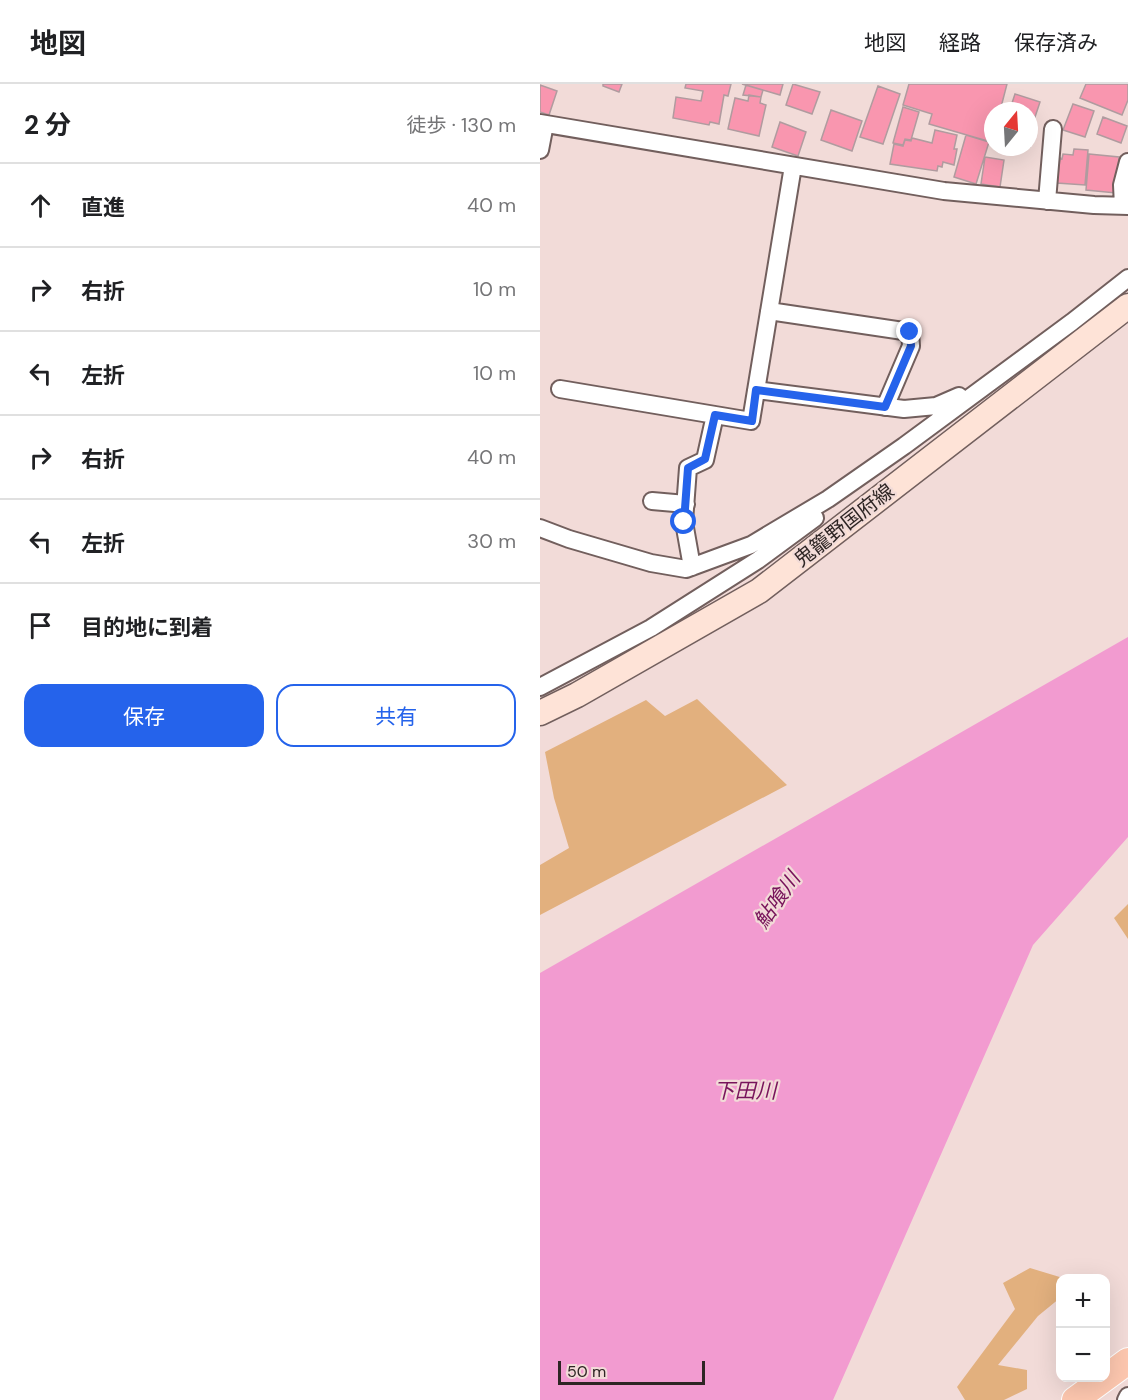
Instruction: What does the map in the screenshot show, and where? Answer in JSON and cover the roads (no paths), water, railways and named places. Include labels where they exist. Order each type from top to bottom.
[{"type":"main road","name":"鬼籠野国府線","points":[[540,713],[577,695],[759,591],[1128,306]]},
{"type":"main road","points":[[1075,1400],[1128,1361]]},
{"type":"street","points":[[540,150],[542,123],[944,191],[1125,206],[1122,184],[1128,162]]},
{"type":"street","points":[[1047,201],[1053,129]]},
{"type":"street","points":[[560,389],[752,421],[793,166]]},
{"type":"street","points":[[540,528],[651,563],[686,569],[751,545],[828,499],[980,390],[1128,279]]},
{"type":"street","points":[[769,311],[910,332],[911,346],[885,407]]},
{"type":"street","points":[[756,390],[904,409],[936,406],[955,397],[980,390]]},
{"type":"street","points":[[692,567],[684,522],[688,468],[705,459],[715,415]]},
{"type":"street","points":[[872,457],[908,431],[935,422]]},
{"type":"street","points":[[540,687],[651,628],[758,561],[819,515],[828,499]]},
{"type":"street","points":[[652,501],[686,504]]},
{"type":"street","points":[[1126,1400],[1128,1396]]},
{"type":"water","name":"下田川","points":[[1128,637],[1128,837],[1033,945],[833,1400],[540,1400],[540,973]]},
{"type":"water label","name":"鮎喰川","points":[[777,900]]}]
